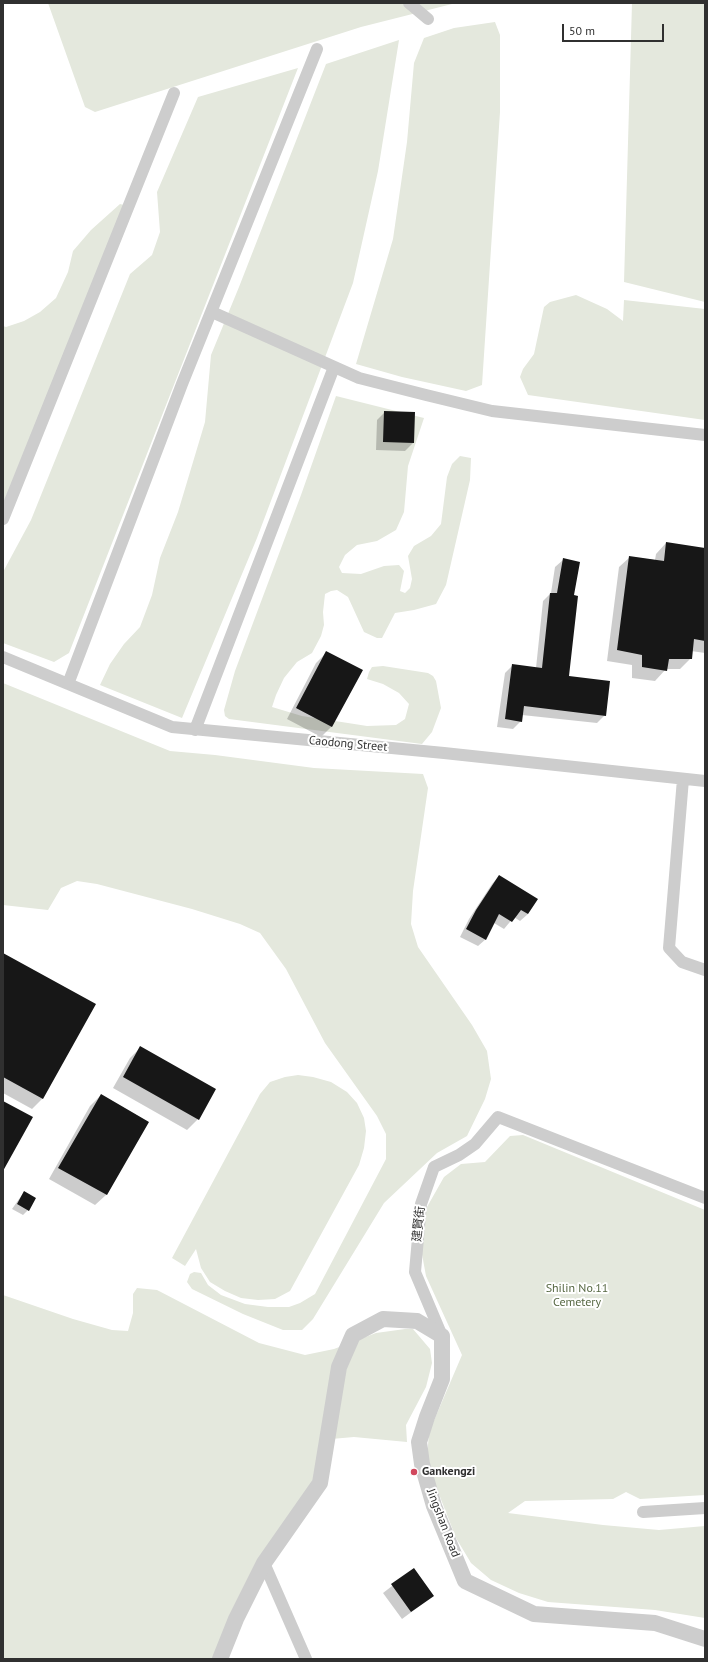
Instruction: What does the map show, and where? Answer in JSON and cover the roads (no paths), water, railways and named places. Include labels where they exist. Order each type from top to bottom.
[{"type":"street","points":[[409,3],[428,19]]},
{"type":"street","points":[[68,684],[212,312],[317,50]]},
{"type":"street","points":[[3,519],[174,94]]},
{"type":"street","points":[[212,312],[359,378],[492,411],[705,435]]},
{"type":"street","points":[[195,730],[334,366]]},
{"type":"street","name":"Caodong Street","points":[[3,657],[172,727],[444,753],[705,782]]},
{"type":"street","points":[[683,779],[669,948],[682,962],[705,970]]},
{"type":"street","name":"建賢街","points":[[442,1336],[415,1272],[420,1204],[434,1167],[459,1155],[475,1144],[498,1117],[705,1198]]},
{"type":"street","points":[[220,1659],[236,1619],[264,1563],[320,1483],[339,1366],[353,1334],[383,1319],[417,1321],[442,1336]]},
{"type":"street","name":"Jingshan Road","points":[[442,1336],[442,1379],[426,1417],[419,1442],[422,1464],[434,1506],[466,1581],[534,1614],[654,1623],[705,1639]]},
{"type":"street","points":[[643,1512],[705,1508]]},
{"type":"street","points":[[264,1563],[306,1659]]},
{"type":"place","name":"Gankengzi","points":[[414,1472]]},
{"type":"park label","name":"Shilin No.11 Cemetery","points":[[577,1296]]}]
